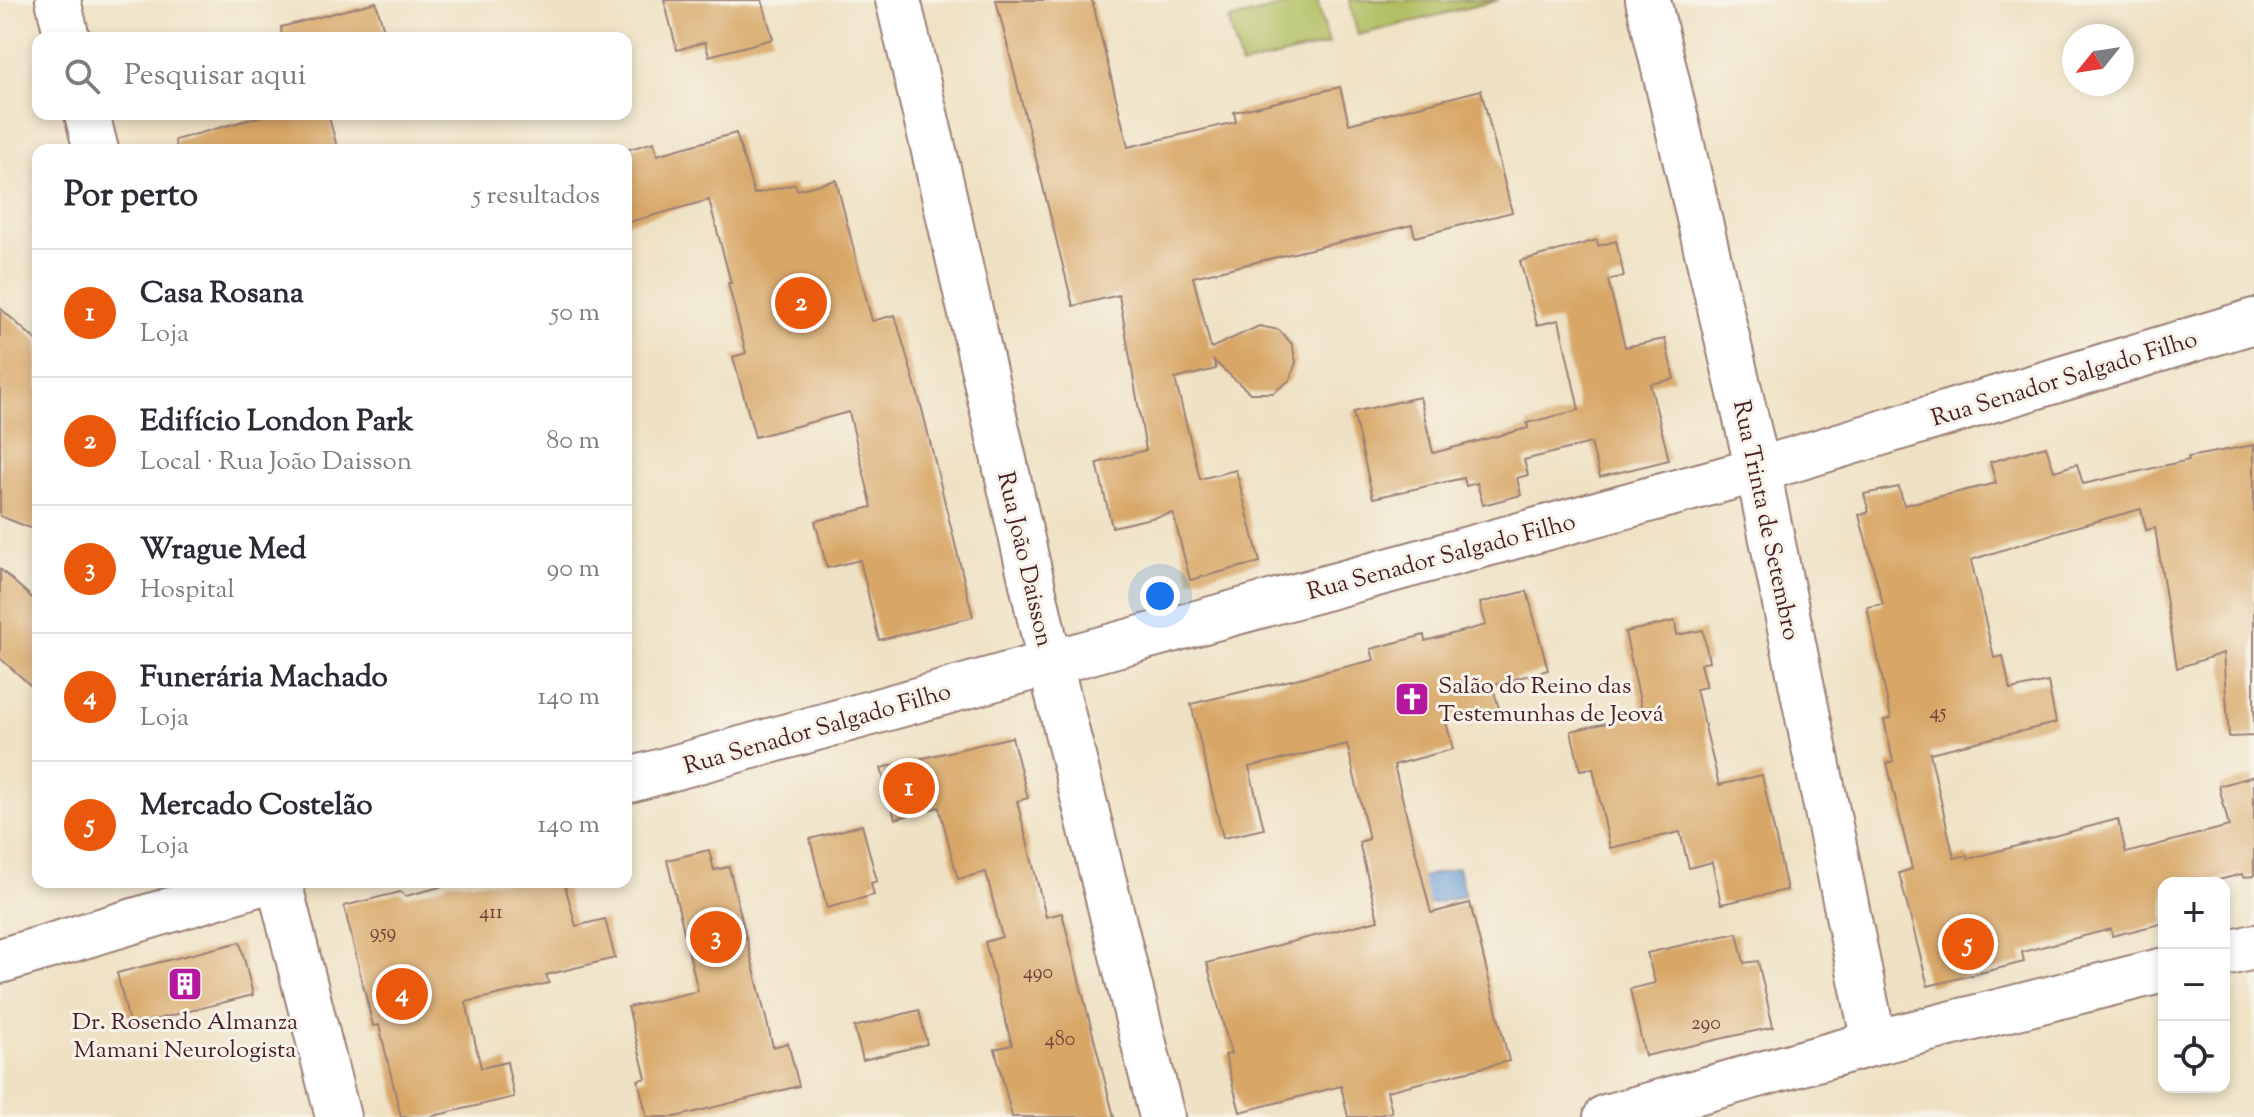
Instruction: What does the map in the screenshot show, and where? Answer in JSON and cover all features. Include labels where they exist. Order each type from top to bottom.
[{"type":"street","points":[[58,0],[66,32]]},
{"type":"street","name":"Rua João Daisson","points":[[898,0],[1050,663],[1162,1117]]},
{"type":"street","name":"Rua Trinta de Setembro","points":[[1648,0],[1758,470],[1874,1043]]},
{"type":"street","points":[[88,120],[94,144]]},
{"type":"street","name":"Rua Senador Salgado Filho","points":[[632,779],[1758,470],[2254,321]]},
{"type":"street","points":[[0,961],[244,888]]},
{"type":"street","points":[[281,888],[338,1117]]},
{"type":"street","points":[[2230,953],[2254,947]]},
{"type":"street","points":[[1606,1117],[1874,1043],[2158,972]]},
{"type":"green space","points":[[1317,0],[1329,44],[1241,66],[1229,20]]},
{"type":"green space","points":[[1349,0],[1499,0],[1358,35]]},
{"type":"water","points":[[1458,868],[1465,896],[1412,908],[1405,881]]},
{"type":"building","points":[[664,0],[762,0],[773,39],[709,56],[705,42],[677,50]]},
{"type":"building","points":[[996,0],[1092,0],[1128,147],[1236,122],[1234,112],[1340,87],[1349,124],[1481,90],[1512,212],[1415,237],[1412,225],[1193,277],[1211,348],[1259,326],[1279,330],[1292,344],[1296,362],[1290,380],[1273,393],[1250,393],[1214,361],[1216,369],[1175,379],[1200,479],[1236,470],[1260,562],[1190,580],[1173,513],[1112,527],[1097,463],[1146,450],[1119,295],[1073,306]]},
{"type":"building","points":[[376,2],[384,32],[281,32],[281,27]]},
{"type":"building","points":[[247,120],[330,120],[336,144],[175,144],[175,140]]},
{"type":"building","points":[[736,133],[754,194],[795,184],[797,190],[836,180],[872,321],[895,315],[922,409],[973,617],[879,640],[860,560],[827,568],[815,521],[872,507],[849,412],[755,437],[733,357],[746,353],[709,200],[632,221],[632,148],[654,142],[657,155]]},
{"type":"building","points":[[1597,240],[1598,246],[1616,241],[1624,276],[1608,280],[1625,347],[1665,339],[1674,379],[1650,384],[1669,460],[1600,477],[1591,443],[1524,460],[1528,475],[1517,478],[1521,495],[1483,505],[1477,483],[1466,486],[1464,478],[1373,498],[1353,412],[1420,397],[1433,453],[1528,428],[1527,423],[1579,410],[1559,320],[1537,325],[1520,261]]},
{"type":"building","points":[[0,308],[32,337],[32,529],[0,516]]},
{"type":"building","points":[[2254,445],[2254,736],[2229,737],[2223,653],[2177,668],[2155,528],[2146,530],[2141,509],[1971,560],[1994,658],[2003,656],[2010,690],[2048,682],[2056,723],[1930,753],[1954,858],[1967,855],[1968,859],[2118,819],[2126,853],[2229,826],[2219,786],[2254,776],[2254,876],[2158,877],[2158,924],[2112,936],[2111,929],[2022,952],[2024,962],[1928,986],[1899,873],[1912,869],[1887,763],[1893,761],[1884,720],[1891,718],[1867,607],[1883,604],[1859,515],[1869,512],[1864,494],[1899,487],[1904,505],[1996,483],[1990,462],[2046,446],[2054,471],[2077,464],[2083,484],[2189,460],[2188,457]]},
{"type":"building","points":[[0,569],[32,598],[32,687],[0,658]]},
{"type":"building","points":[[1527,591],[1548,670],[1492,685],[1499,708],[1446,722],[1453,749],[1394,765],[1431,913],[1470,903],[1509,1061],[1387,1091],[1392,1112],[1370,1117],[1348,1117],[1341,1086],[1240,1112],[1225,1055],[1231,1054],[1207,963],[1378,920],[1359,842],[1369,839],[1347,744],[1249,767],[1264,829],[1223,838],[1191,704],[1374,660],[1371,649],[1424,635],[1425,641],[1486,625],[1480,603]]},
{"type":"building","points":[[1675,621],[1677,635],[1703,630],[1709,662],[1700,664],[1706,687],[1696,689],[1719,785],[1762,775],[1787,890],[1721,904],[1712,862],[1689,868],[1680,832],[1610,848],[1593,768],[1580,770],[1571,731],[1643,715],[1625,632]]},
{"type":"building","points":[[1012,737],[1028,798],[1017,801],[1046,917],[1062,913],[1114,1117],[1012,1117],[995,1049],[1012,1045],[985,942],[1002,937],[986,872],[958,879],[939,807],[895,819],[881,768]]},
{"type":"building","points":[[862,825],[877,881],[871,883],[874,895],[827,908],[810,839]]},
{"type":"building","points":[[709,850],[714,870],[729,867],[773,1047],[788,1043],[799,1086],[675,1117],[647,1117],[638,1080],[646,1078],[628,1007],[698,991],[667,860]]},
{"type":"building","points":[[436,888],[566,888],[576,926],[605,919],[615,958],[546,975],[549,983],[466,1002],[481,1068],[507,1062],[514,1097],[429,1117],[401,1117],[379,1025],[373,1026],[344,906],[400,892],[406,896]]},
{"type":"building","points":[[1737,933],[1744,963],[1758,961],[1773,1027],[1645,1056],[1630,989],[1655,983],[1647,953]]},
{"type":"building","name":"Dr. Rosendo Almanza Mamani Neurologista","points":[[240,942],[253,995],[130,1026],[117,973]]},
{"type":"building","points":[[919,1010],[927,1044],[863,1060],[854,1027]]},
{"type":"place","name":"Edifício London Park","points":[[801,303]]},
{"type":"place","name":"Salão do Reino das Testemunhas de Jeová","points":[[1412,699]]},
{"type":"place","name":"Casa Rosana","points":[[909,788]]},
{"type":"place","name":"Wrague Med","points":[[716,937]]},
{"type":"place","name":"Mercado Costelão","points":[[1968,944]]},
{"type":"place","name":"Dr. Rosendo Almanza Mamani Neurologista","points":[[185,984]]},
{"type":"place","name":"Funerária Machado","points":[[402,994]]}]
